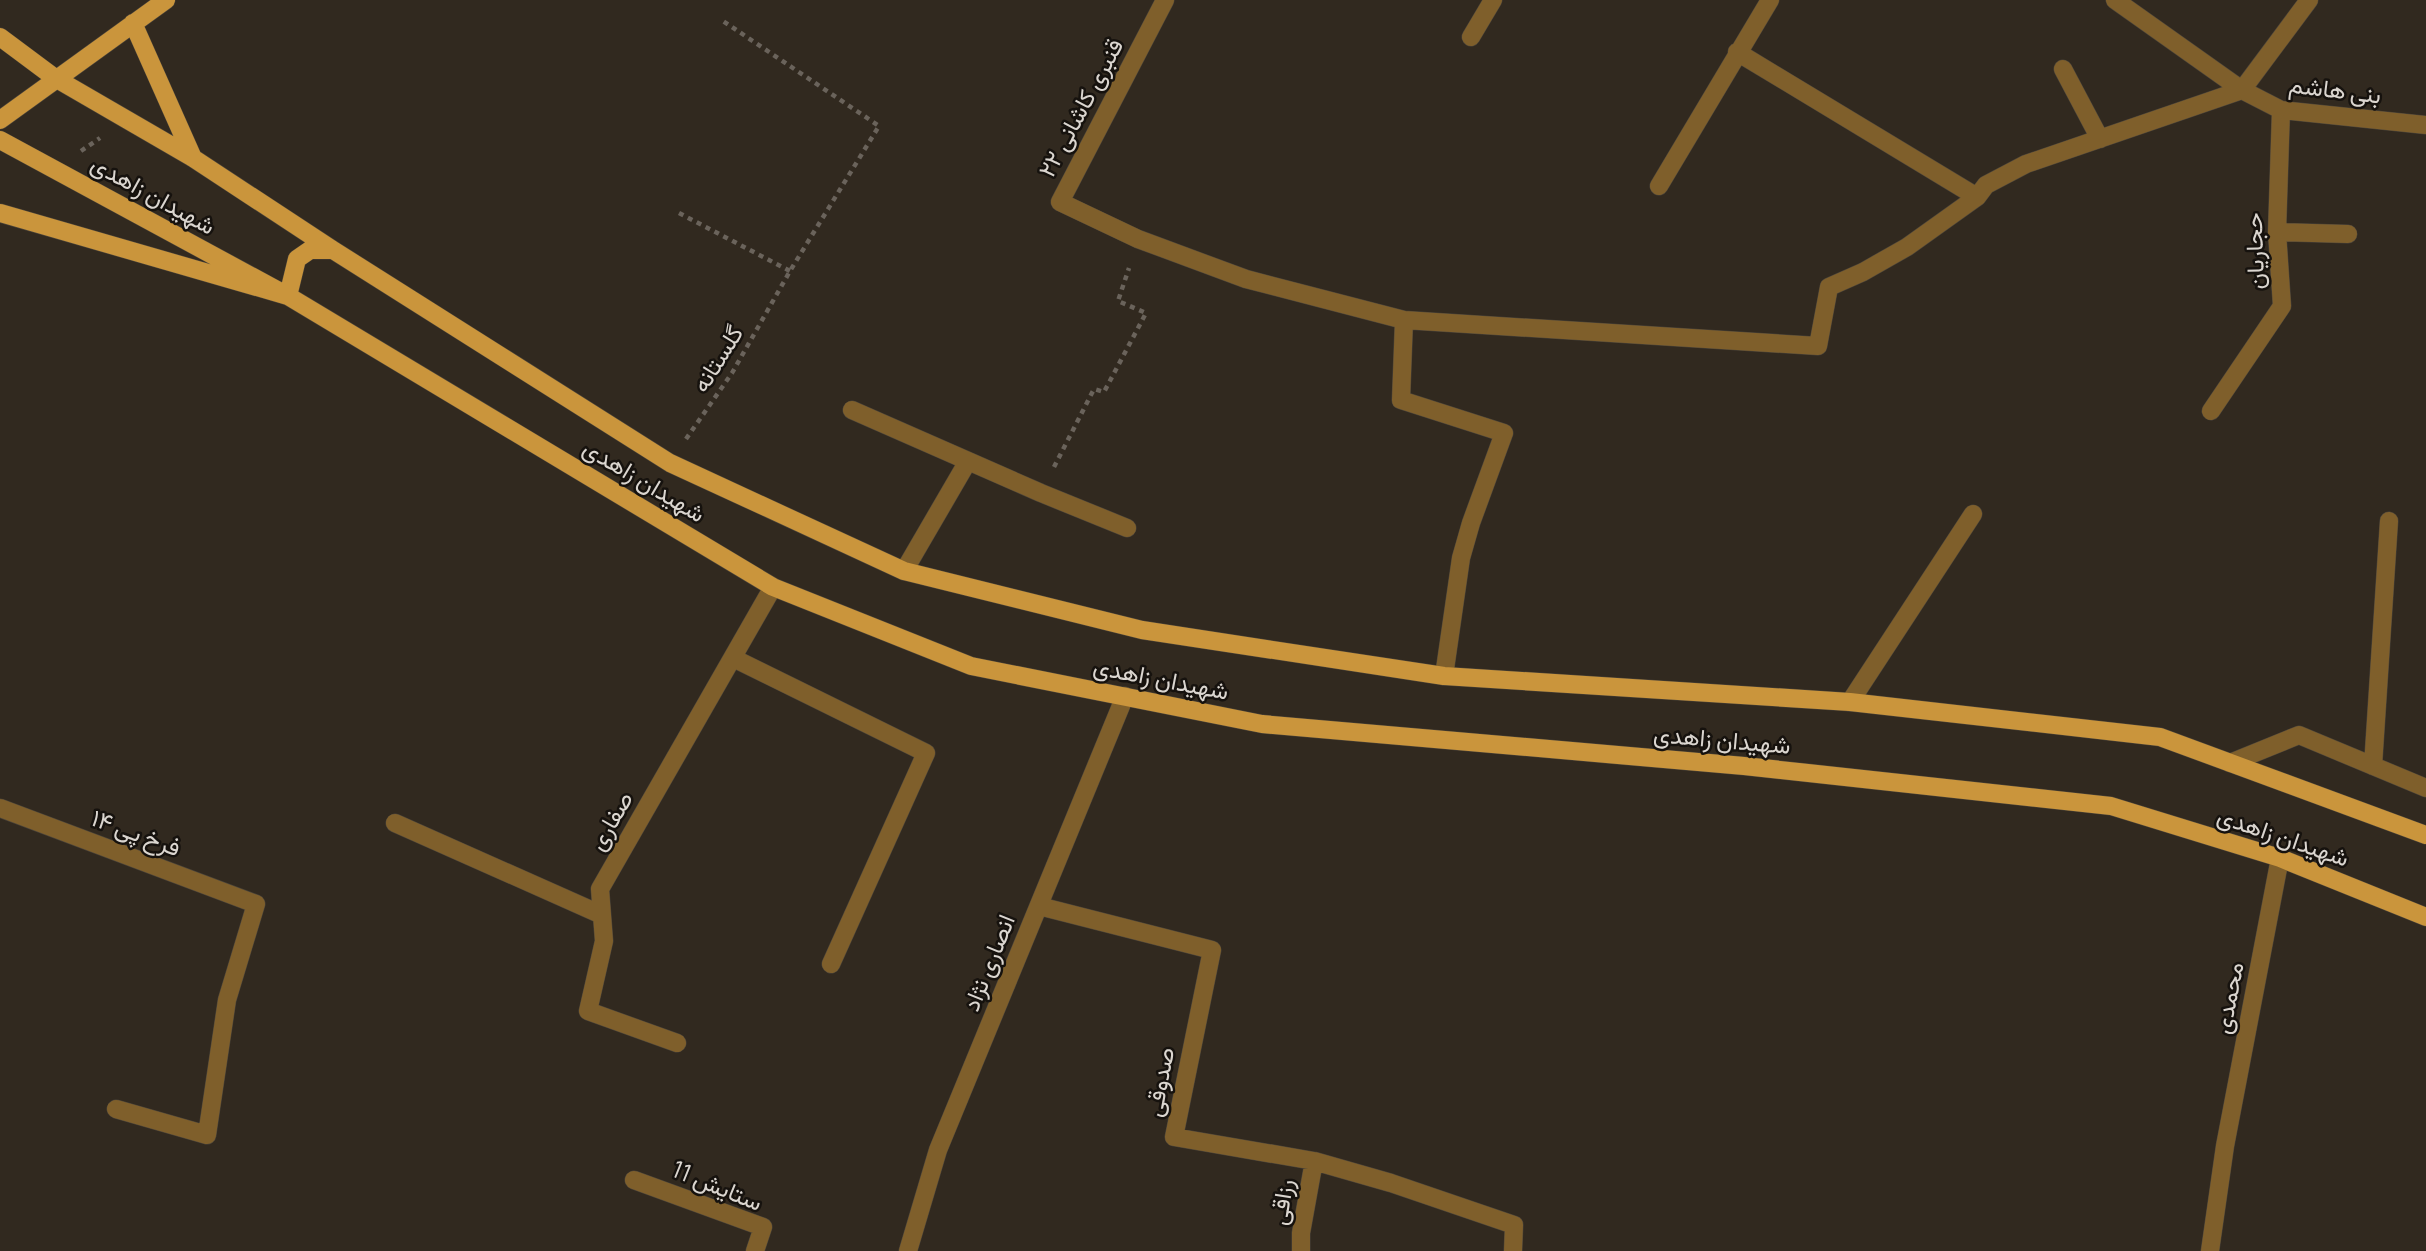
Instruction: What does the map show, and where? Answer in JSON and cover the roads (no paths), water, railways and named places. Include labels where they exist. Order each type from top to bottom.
[{"type":"main road","points":[[0,120],[166,0]]},
{"type":"main road","points":[[133,23],[193,158]]},
{"type":"main road","name":"شهیدان زاهدی","points":[[0,37],[55,78],[193,158],[670,463],[904,571],[1142,630],[1444,676],[1850,702],[2160,737],[2426,835]]},
{"type":"main road","name":"شهیدان زاهدی","points":[[0,140],[288,296],[773,587],[971,666],[1262,724],[1744,766],[2111,806],[2280,858],[2426,917]]},
{"type":"main road","points":[[0,213],[288,296],[297,259],[310,250],[333,250]]},
{"type":"street","name":"قنبری کاشانی ۲۲","points":[[1165,0],[1060,202],[1138,239],[1246,279],[1404,320]]},
{"type":"street","points":[[1471,37],[1493,0]]},
{"type":"street","points":[[1659,186],[1770,0]]},
{"type":"street","name":"بنی هاشم","points":[[2115,0],[2242,90],[2281,110],[2426,125]]},
{"type":"street","points":[[1444,676],[1461,558],[1504,433],[1401,400],[1404,320],[1818,346],[1829,287],[1863,272],[1907,247],[1977,197],[1986,185],[2026,164],[2242,90],[2309,0]]},
{"type":"street","points":[[1737,52],[1977,197]]},
{"type":"street","points":[[2063,69],[2100,139]]},
{"type":"street","name":"حجاریان","points":[[2211,411],[2282,306],[2277,232],[2281,110]]},
{"type":"street","points":[[2277,232],[2348,234]]},
{"type":"street","points":[[852,410],[1127,528]]},
{"type":"street","points":[[904,571],[968,461]]},
{"type":"street","points":[[1850,702],[1973,514]]},
{"type":"street","points":[[2373,766],[2389,521]]},
{"type":"street","name":"صفاری","points":[[677,1043],[588,1011],[604,941],[600,889],[773,587]]},
{"type":"street","points":[[733,658],[926,753],[831,964]]},
{"type":"street","name":"انصاری نژاد","points":[[908,1251],[938,1150],[1125,696]]},
{"type":"street","points":[[2230,763],[2299,735],[2426,788]]},
{"type":"street","name":"فرخ پی ۱۴","points":[[0,808],[256,904],[227,1000],[207,1135],[116,1109]]},
{"type":"street","points":[[395,823],[602,915]]},
{"type":"street","name":"محمدی","points":[[2210,1251],[2225,1146],[2280,858]]},
{"type":"street","name":"صدوقی","points":[[1039,906],[1212,950],[1174,1137],[1314,1161],[1391,1183],[1514,1224],[1513,1251]]},
{"type":"street","name":"رزاقی","points":[[1301,1251],[1301,1233],[1314,1161]]},
{"type":"street","name":"ستایش 11","points":[[634,1180],[762,1227],[755,1251]]}]
